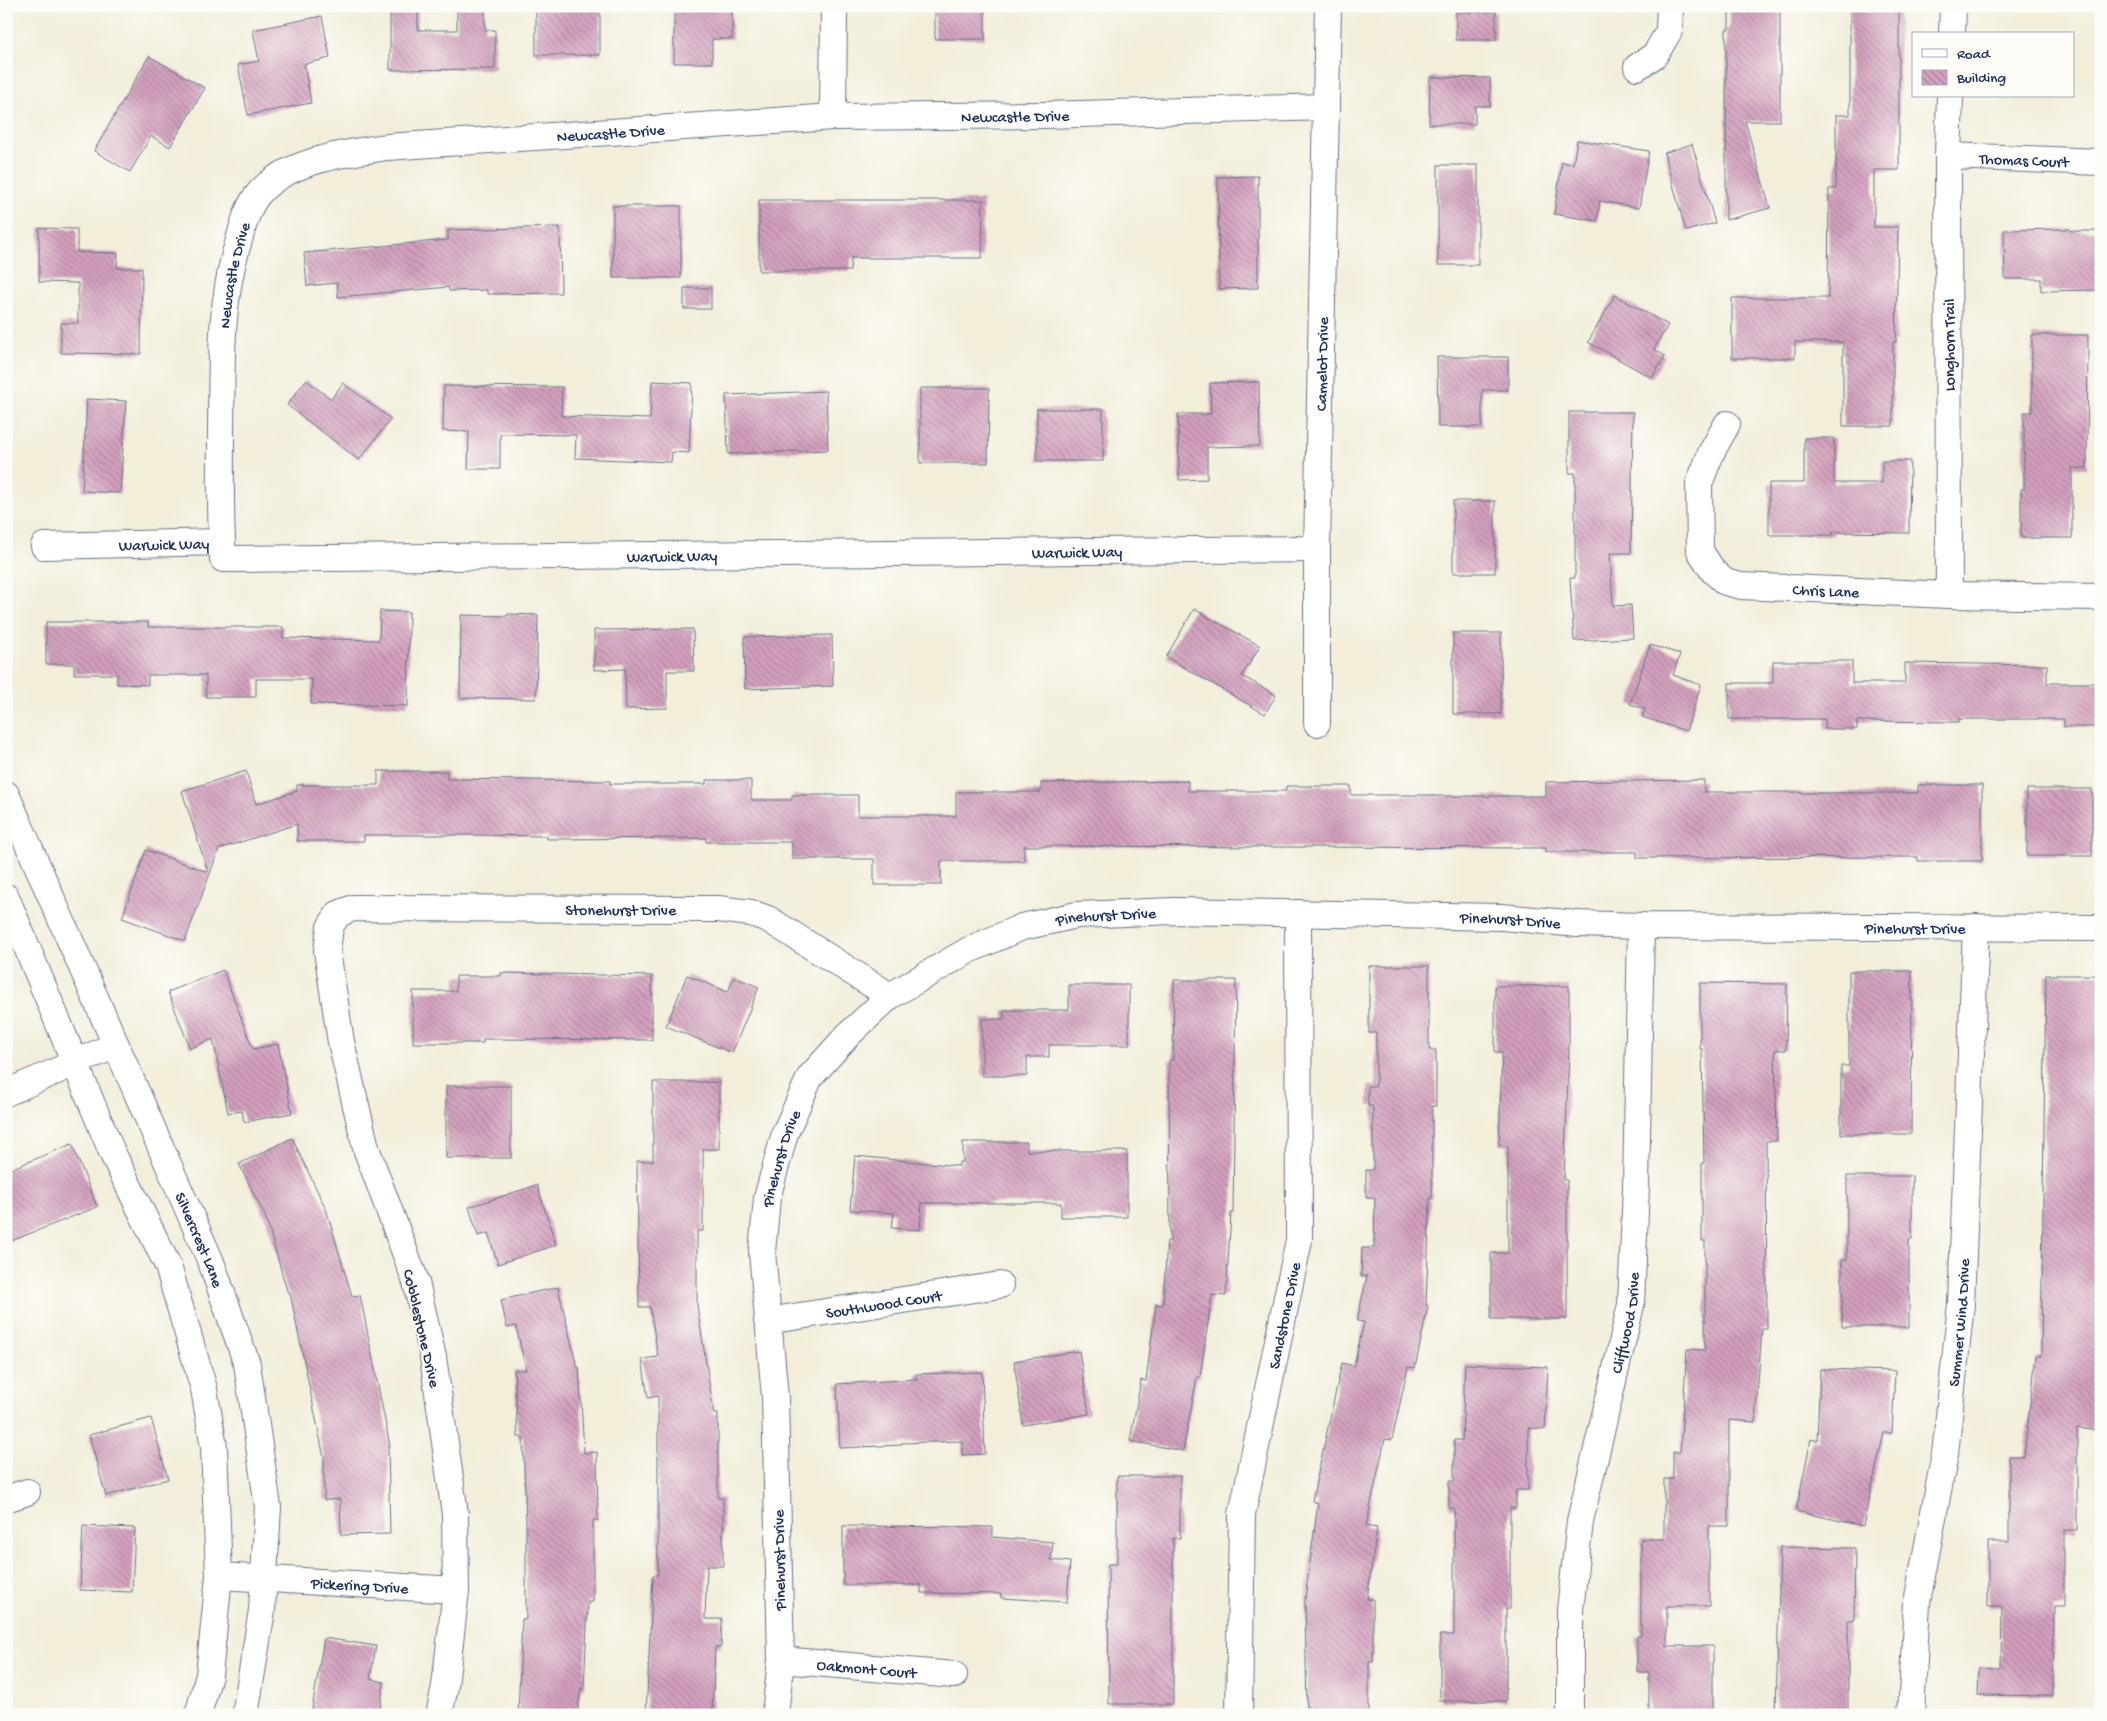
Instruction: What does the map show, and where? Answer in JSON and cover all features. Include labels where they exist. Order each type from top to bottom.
[{"type":"street","points":[[833,117],[834,6]]},
{"type":"street","name":"Camelot Drive","points":[[1317,723],[1317,549],[1328,6]]},
{"type":"street","points":[[1637,67],[1655,55],[1670,31],[1670,6]]},
{"type":"street","points":[[1952,32],[1953,6]]},
{"type":"street","name":"Longhorn Trail","points":[[1949,594],[1948,156],[1950,98]]},
{"type":"street","name":"Newcastle Drive","points":[[222,542],[222,333],[229,271],[244,221],[256,198],[273,180],[303,165],[346,154],[387,148],[833,117],[1045,115],[1326,107]]},
{"type":"street","name":"Thomas Court","points":[[1948,156],[2101,162]]},
{"type":"street","name":"Chris Lane","points":[[1727,424],[1710,453],[1699,484],[1700,551],[1713,572],[1725,582],[1742,586],[1949,594],[2101,597]]},
{"type":"street","name":"Warwick Way","points":[[44,546],[222,542],[223,559],[1317,549]]},
{"type":"street","name":"Silvercrest Lane","points":[[6,794],[211,1262],[247,1364],[268,1508],[262,1610],[245,1715]]},
{"type":"street","points":[[6,897],[112,1152],[168,1266],[204,1389],[214,1447],[219,1576],[209,1674],[198,1715]]},
{"type":"street","name":"Stonehurst Drive","points":[[334,921],[338,914],[352,908],[718,909],[743,912],[768,919],[890,996]]},
{"type":"street","name":"Pinehurst Drive","points":[[775,1715],[781,1660],[775,1397],[766,1321],[762,1252],[766,1198],[785,1133],[810,1077],[848,1035],[890,996],[969,950],[1022,928],[1078,915],[1174,911],[1502,917],[1578,924],[1641,926],[2101,928]]},
{"type":"street","name":"Sandstone Drive","points":[[1238,1715],[1242,1514],[1299,1240],[1298,913]]},
{"type":"street","name":"Cobblestone Drive","points":[[334,921],[330,928],[327,951],[341,1042],[366,1148],[416,1282],[433,1357],[455,1514],[456,1590],[445,1686],[439,1715]]},
{"type":"street","name":"Cliffwood Drive","points":[[1570,1715],[1570,1610],[1580,1521],[1630,1305],[1636,1187],[1641,926]]},
{"type":"street","name":"Summer Wind Drive","points":[[1911,1715],[1917,1602],[1945,1454],[1960,1304],[1976,927]]},
{"type":"street","points":[[6,1093],[116,1045]]},
{"type":"street","name":"Southwood Court","points":[[766,1321],[1000,1285]]},
{"type":"street","name":"Pickering Drive","points":[[219,1576],[456,1590]]},
{"type":"street","name":"Oakmont Court","points":[[781,1660],[954,1674]]},
{"type":"building","points":[[390,6],[418,6],[418,30],[457,30],[457,6],[485,6],[485,30],[495,30],[495,69],[390,70]]},
{"type":"building","points":[[536,6],[600,6],[600,55],[536,55]]},
{"type":"building","points":[[674,6],[732,6],[732,39],[712,39],[712,63],[674,63]]},
{"type":"building","points":[[935,6],[985,6],[985,39],[935,39]]},
{"type":"building","points":[[1729,6],[1780,6],[1780,121],[1745,121],[1770,208],[1726,220],[1726,29],[1729,29]]},
{"type":"building","points":[[1850,6],[1899,6],[1899,170],[1874,170],[1874,227],[1898,227],[1896,342],[1893,342],[1893,426],[1843,426],[1843,342],[1795,342],[1795,358],[1732,358],[1732,298],[1828,298],[1829,189],[1836,189],[1836,115],[1850,115]]},
{"type":"building","points":[[1456,12],[1496,12],[1496,40],[1456,40]]},
{"type":"building","points":[[322,16],[330,58],[304,64],[311,103],[248,115],[238,65],[259,61],[253,30]]},
{"type":"building","points":[[149,56],[205,88],[170,147],[151,136],[130,172],[94,151]]},
{"type":"building","points":[[1430,77],[1490,78],[1490,106],[1475,106],[1475,124],[1429,124]]},
{"type":"building","points":[[1577,140],[1649,151],[1639,208],[1600,201],[1597,221],[1554,214],[1562,162],[1573,164]]},
{"type":"building","points":[[1692,144],[1715,223],[1686,231],[1664,153]]},
{"type":"building","points":[[1438,165],[1478,165],[1478,265],[1438,265]]},
{"type":"building","points":[[1258,176],[1258,288],[1219,289],[1218,177]]},
{"type":"building","points":[[759,200],[983,200],[982,258],[851,258],[850,271],[759,271]]},
{"type":"building","points":[[613,206],[681,206],[681,278],[613,278]]},
{"type":"building","points":[[560,227],[561,293],[487,294],[487,290],[449,291],[449,287],[338,297],[337,283],[307,286],[304,253],[448,240],[448,230]]},
{"type":"building","points":[[39,228],[77,229],[77,252],[118,253],[117,268],[142,268],[141,354],[61,353],[61,323],[78,323],[78,283],[39,282]]},
{"type":"building","points":[[2070,229],[2070,231],[2101,231],[2101,290],[2041,291],[2041,279],[2005,279],[2004,230]]},
{"type":"building","points":[[684,288],[711,288],[711,309],[684,309]]},
{"type":"building","points":[[1615,295],[1668,325],[1654,349],[1665,356],[1652,378],[1588,342]]},
{"type":"building","points":[[2032,335],[2088,335],[2087,468],[2072,468],[2072,538],[2021,538],[2021,489],[2024,489],[2024,412],[2032,412]]},
{"type":"building","points":[[1437,357],[1508,357],[1508,390],[1482,390],[1482,427],[1438,427]]},
{"type":"building","points":[[306,380],[331,399],[343,383],[391,419],[359,460],[287,405]]},
{"type":"building","points":[[652,381],[692,383],[689,453],[672,452],[671,462],[575,458],[576,435],[500,434],[500,469],[468,469],[469,432],[443,431],[444,386],[562,387],[561,416],[650,419]]},
{"type":"building","points":[[1259,382],[1260,446],[1207,447],[1207,479],[1179,480],[1178,414],[1211,414],[1210,383]]},
{"type":"building","points":[[920,388],[989,388],[988,463],[920,463]]},
{"type":"building","points":[[826,391],[828,450],[728,454],[726,395]]},
{"type":"building","points":[[87,399],[126,401],[120,493],[82,491]]},
{"type":"building","points":[[1037,409],[1103,409],[1103,461],[1037,461]]},
{"type":"building","points":[[1569,412],[1633,412],[1631,553],[1610,553],[1613,606],[1631,605],[1633,638],[1574,641],[1570,578],[1575,578],[1575,473],[1569,473]]},
{"type":"building","points":[[1804,438],[1834,438],[1834,483],[1882,483],[1882,461],[1910,461],[1909,533],[1833,532],[1833,535],[1769,535],[1769,483],[1804,483]]},
{"type":"building","points":[[1453,501],[1495,501],[1495,573],[1453,573]]},
{"type":"building","points":[[1194,609],[1260,646],[1242,676],[1276,695],[1265,714],[1166,657]]},
{"type":"building","points":[[380,611],[409,612],[408,706],[311,704],[312,679],[256,679],[256,697],[206,697],[206,675],[148,675],[148,685],[117,684],[117,674],[74,674],[74,664],[46,664],[46,622],[148,622],[148,627],[283,627],[283,638],[379,640]]},
{"type":"building","points":[[508,614],[538,615],[536,699],[460,698],[461,615],[508,616]]},
{"type":"building","points":[[693,629],[694,671],[667,671],[667,708],[626,709],[625,669],[594,670],[594,630]]},
{"type":"building","points":[[1453,633],[1501,633],[1501,714],[1453,714]]},
{"type":"building","points":[[832,635],[833,686],[745,689],[744,637]]},
{"type":"building","points":[[1650,645],[1680,654],[1673,675],[1701,685],[1686,731],[1642,717],[1645,709],[1630,704]]},
{"type":"building","points":[[1773,661],[1852,661],[1852,683],[1905,683],[1905,663],[2047,665],[2047,683],[2101,683],[2101,727],[2064,727],[2064,719],[1959,719],[1959,722],[1857,721],[1857,729],[1825,729],[1825,719],[1729,719],[1729,683],[1773,683]]},
{"type":"building","points":[[246,771],[256,804],[297,791],[297,785],[378,785],[378,771],[447,771],[447,779],[610,781],[610,784],[706,784],[706,780],[751,780],[751,800],[792,800],[792,795],[858,795],[858,816],[956,816],[956,792],[1041,792],[1041,783],[1188,781],[1188,791],[1286,791],[1286,786],[1351,786],[1351,795],[1433,796],[1546,796],[1546,782],[1704,780],[1704,792],[1800,793],[1918,793],[1918,785],[1982,785],[1982,861],[1918,861],[1918,857],[1637,858],[1637,852],[1546,852],[1546,848],[1024,846],[1024,861],[941,861],[941,885],[874,885],[874,859],[792,859],[792,842],[706,842],[706,838],[547,839],[547,836],[466,835],[364,835],[364,841],[297,841],[297,824],[219,849],[185,941],[122,918],[146,850],[208,872],[182,791]]},
{"type":"building","points":[[2027,789],[2092,789],[2092,856],[2027,856]]},
{"type":"building","points":[[1369,966],[1429,966],[1429,1050],[1436,1050],[1436,1106],[1432,1106],[1432,1198],[1430,1198],[1426,1305],[1428,1306],[1415,1368],[1408,1367],[1392,1440],[1385,1439],[1366,1526],[1377,1528],[1367,1599],[1373,1599],[1373,1662],[1369,1662],[1369,1715],[1307,1715],[1305,1599],[1318,1503],[1312,1501],[1342,1363],[1354,1366],[1364,1322],[1357,1321],[1367,1276],[1361,1276],[1362,1248],[1374,1248],[1375,1198],[1366,1198],[1366,1170],[1373,1170],[1373,1106],[1368,1106],[1368,1086],[1376,1086],[1376,1033],[1369,1033]]},
{"type":"building","points":[[223,970],[253,1049],[278,1044],[292,1113],[244,1122],[242,1111],[228,1113],[213,1039],[190,1048],[168,992]]},
{"type":"building","points":[[1849,971],[1912,971],[1911,1134],[1841,1134],[1841,1066],[1849,1066]]},
{"type":"building","points":[[501,973],[652,976],[652,1040],[483,1039],[483,1043],[413,1043],[413,991],[456,991],[456,976],[501,976]]},
{"type":"building","points":[[687,975],[728,992],[734,977],[759,987],[732,1053],[666,1026]]},
{"type":"building","points":[[2046,975],[2101,975],[2101,1431],[2077,1428],[2077,1530],[2064,1530],[2064,1607],[2054,1607],[2053,1696],[1978,1695],[1979,1667],[2001,1668],[2002,1607],[1988,1607],[1988,1542],[2009,1542],[2009,1456],[2024,1456],[2036,1356],[2041,1356]]},
{"type":"building","points":[[1174,980],[1236,980],[1233,1213],[1231,1213],[1226,1296],[1212,1295],[1200,1377],[1197,1377],[1183,1451],[1130,1441],[1141,1380],[1146,1381],[1156,1304],[1163,1305],[1167,1241],[1170,1241],[1169,1060],[1173,1060]]},
{"type":"building","points":[[1700,983],[1787,984],[1786,1050],[1775,1050],[1777,1141],[1766,1141],[1767,1329],[1762,1329],[1755,1422],[1729,1420],[1729,1526],[1709,1526],[1709,1606],[1667,1606],[1667,1646],[1713,1646],[1713,1712],[1649,1713],[1649,1672],[1637,1672],[1637,1636],[1641,1636],[1641,1539],[1664,1539],[1664,1479],[1673,1479],[1673,1452],[1680,1452],[1687,1349],[1705,1350],[1705,1241],[1702,1241],[1702,1163],[1704,1163]]},
{"type":"building","points":[[1069,985],[1129,985],[1129,1045],[1049,1045],[1049,1057],[1027,1057],[1027,1076],[982,1076],[982,1019],[1004,1019],[1004,1010],[1069,1010]]},
{"type":"building","points":[[1495,986],[1569,986],[1569,1052],[1564,1180],[1567,1180],[1567,1319],[1491,1319],[1491,1253],[1508,1253],[1508,1146],[1499,1145],[1502,1052],[1495,1052]]},
{"type":"building","points":[[653,1082],[719,1082],[719,1149],[703,1149],[703,1231],[697,1231],[697,1305],[714,1414],[718,1414],[718,1498],[723,1498],[723,1566],[707,1566],[705,1619],[722,1619],[721,1647],[715,1647],[712,1715],[646,1715],[653,1575],[658,1575],[658,1396],[648,1398],[642,1359],[658,1357],[650,1307],[639,1307],[637,1161],[653,1161]]},
{"type":"building","points":[[446,1086],[511,1086],[511,1158],[446,1158]]},
{"type":"building","points":[[292,1138],[326,1209],[352,1296],[360,1295],[390,1446],[388,1446],[390,1534],[341,1535],[340,1499],[324,1500],[324,1458],[290,1293],[288,1294],[266,1218],[239,1164]]},
{"type":"building","points":[[963,1142],[1027,1142],[1027,1151],[1127,1151],[1127,1217],[1061,1217],[1061,1203],[922,1203],[920,1230],[892,1228],[894,1213],[850,1210],[855,1156],[959,1166],[959,1162],[963,1162]]},
{"type":"building","points":[[72,1144],[97,1207],[6,1243],[6,1171]]},
{"type":"building","points":[[1847,1176],[1912,1176],[1912,1239],[1909,1239],[1909,1327],[1842,1327],[1842,1260],[1847,1260]]},
{"type":"building","points":[[537,1185],[556,1245],[498,1264],[488,1233],[478,1236],[469,1207]]},
{"type":"building","points":[[558,1287],[577,1367],[579,1367],[584,1453],[597,1452],[598,1520],[593,1520],[593,1602],[588,1602],[584,1688],[581,1688],[577,1715],[518,1715],[522,1619],[526,1619],[526,1521],[523,1437],[518,1437],[514,1370],[526,1370],[516,1326],[507,1328],[501,1300]]},
{"type":"building","points":[[1079,1351],[1089,1414],[1023,1425],[1014,1361]]},
{"type":"building","points":[[1465,1364],[1548,1367],[1545,1429],[1528,1428],[1528,1490],[1516,1490],[1516,1508],[1510,1508],[1510,1609],[1506,1609],[1506,1701],[1440,1701],[1440,1635],[1454,1635],[1454,1508],[1449,1508],[1449,1481],[1454,1481],[1454,1440],[1462,1440]]},
{"type":"building","points":[[1820,1369],[1895,1371],[1892,1433],[1884,1433],[1863,1526],[1796,1511],[1811,1439],[1817,1441]]},
{"type":"building","points":[[982,1372],[985,1454],[962,1455],[962,1441],[840,1448],[837,1384],[917,1379],[916,1374]]},
{"type":"building","points":[[151,1418],[168,1479],[106,1496],[89,1435]]},
{"type":"building","points":[[1117,1476],[1180,1476],[1180,1538],[1173,1538],[1173,1704],[1109,1704],[1108,1564],[1117,1564]]},
{"type":"building","points":[[83,1526],[135,1528],[132,1592],[80,1590]]},
{"type":"building","points":[[843,1526],[992,1527],[992,1537],[1053,1542],[1051,1560],[1070,1562],[1067,1602],[1001,1598],[1001,1594],[921,1593],[921,1585],[843,1585]]},
{"type":"building","points":[[1780,1547],[1855,1548],[1854,1621],[1848,1621],[1848,1714],[1776,1714]]},
{"type":"building","points":[[324,1638],[376,1646],[370,1679],[384,1682],[379,1715],[311,1715]]}]
